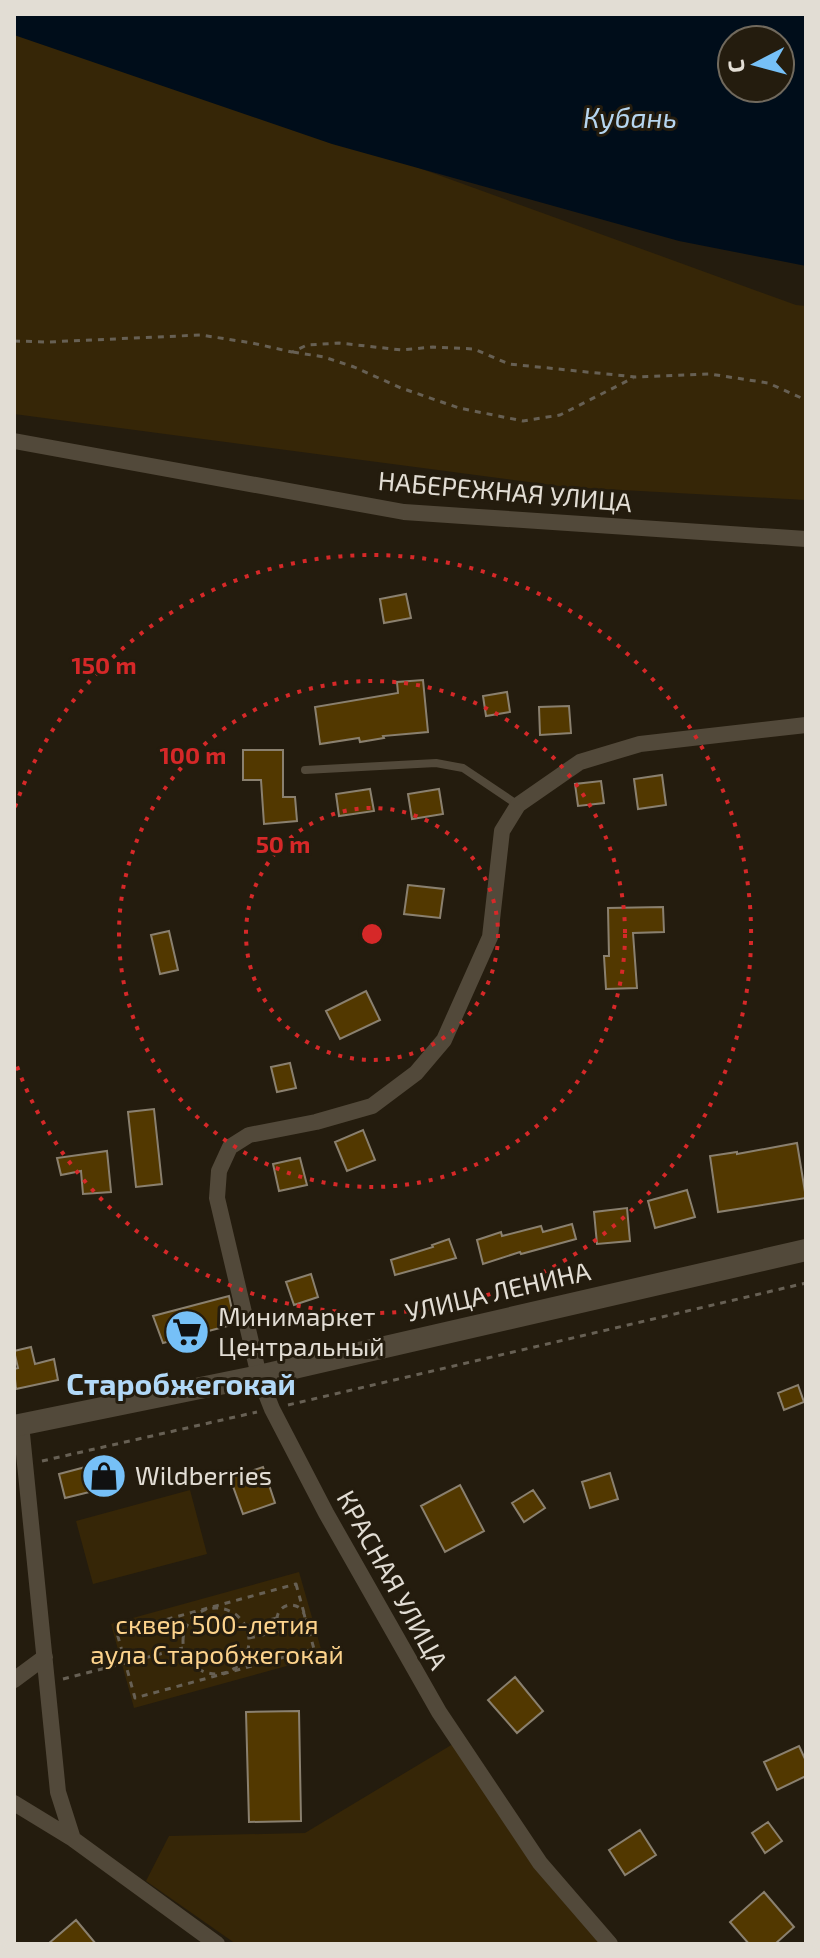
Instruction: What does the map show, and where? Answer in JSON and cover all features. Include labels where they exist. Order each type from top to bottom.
[{"type":"street","name":"НАБЕРЕЖНАЯ УЛИЦА","points":[[14,441],[404,512],[806,539]]},
{"type":"street","points":[[518,805],[580,762],[640,744],[806,725]]},
{"type":"street","name":"КРАСНАЯ УЛИЦА","points":[[518,805],[502,831],[490,937],[444,1040],[416,1073],[372,1106],[316,1122],[249,1135],[230,1147],[219,1171],[217,1198],[259,1376],[272,1409],[326,1513],[439,1712],[540,1863],[610,1944]]},
{"type":"street","name":"УЛИЦА ЛЕНИНА","points":[[18,1425],[259,1376],[806,1250]]},
{"type":"street","points":[[18,1425],[26,1465],[58,1792],[73,1839]]},
{"type":"street","points":[[14,1680],[45,1657]]},
{"type":"street","points":[[14,1803],[73,1839],[217,1944]]},
{"type":"lane","points":[[305,770],[436,763],[463,768],[518,805]]},
{"type":"path","points":[[14,341],[201,335],[252,343],[324,357],[459,408],[523,421],[560,415],[636,377]]},
{"type":"path","points":[[292,352],[307,345],[339,343],[402,350],[433,347],[474,349],[509,364],[636,377],[710,374],[768,383],[806,400]]},
{"type":"path","points":[[26,1465],[806,1283]]},
{"type":"path","points":[[296,1584],[305,1617],[314,1649],[135,1698],[117,1633],[296,1584]]},
{"type":"path","points":[[289,1605],[302,1610],[305,1617],[300,1631],[293,1634],[279,1628],[277,1614],[289,1605]]},
{"type":"path","points":[[221,1607],[236,1613],[247,1626],[250,1642],[246,1657],[235,1669],[220,1674],[204,1672],[191,1663],[184,1648],[184,1632],[192,1618],[205,1608],[221,1607]]},
{"type":"path","points":[[247,1626],[277,1618]]},
{"type":"path","points":[[249,1638],[283,1630]]},
{"type":"path","points":[[48,1683],[184,1648]]},
{"type":"green space","points":[[14,17],[171,78],[796,305],[806,306],[806,500],[567,487],[14,414]]},
{"type":"green space","points":[[190,1490],[207,1554],[93,1584],[76,1521]]},
{"type":"green space","name":"сквер 500-летия аула Старобжегокай","points":[[299,1572],[323,1656],[134,1708],[111,1624]]},
{"type":"green space","points":[[453,1744],[602,1944],[236,1944],[146,1881],[169,1836],[305,1833]]},
{"type":"water","name":"Кубань","points":[[14,14],[806,14],[806,266],[679,241],[332,144],[14,35]]},
{"type":"building","points":[[406,594],[411,618],[384,623],[380,599]]},
{"type":"building","points":[[423,680],[428,732],[383,736],[360,742],[359,738],[320,744],[315,707],[398,693],[397,682]]},
{"type":"building","points":[[507,692],[510,712],[486,716],[483,696]]},
{"type":"building","points":[[569,706],[571,733],[540,735],[539,707]]},
{"type":"building","points":[[243,750],[283,750],[283,797],[295,797],[297,821],[264,824],[261,780],[243,780]]},
{"type":"building","points":[[662,775],[666,805],[638,809],[634,779]]},
{"type":"building","points":[[601,781],[604,803],[578,806],[575,784]]},
{"type":"building","points":[[370,789],[374,811],[339,816],[336,794]]},
{"type":"building","points":[[439,789],[443,814],[412,819],[408,794]]},
{"type":"building","points":[[408,885],[444,889],[440,918],[404,914]]},
{"type":"building","points":[[663,907],[664,932],[633,933],[637,988],[606,989],[604,956],[609,956],[608,908]]},
{"type":"building","points":[[169,931],[178,970],[160,974],[151,935]]},
{"type":"building","points":[[366,991],[380,1020],[340,1039],[326,1011]]},
{"type":"building","points":[[290,1063],[296,1088],[277,1092],[271,1067]]},
{"type":"building","points":[[154,1109],[162,1184],[136,1187],[128,1112]]},
{"type":"building","points":[[363,1130],[375,1160],[347,1171],[335,1142]]},
{"type":"building","points":[[797,1143],[806,1198],[718,1212],[710,1156]]},
{"type":"building","points":[[107,1151],[111,1192],[83,1194],[81,1171],[61,1175],[57,1158]]},
{"type":"building","points":[[300,1158],[307,1185],[279,1191],[273,1164]]},
{"type":"building","points":[[687,1190],[695,1217],[655,1228],[648,1201]]},
{"type":"building","points":[[627,1208],[630,1241],[597,1244],[594,1212]]},
{"type":"building","points":[[572,1224],[576,1239],[483,1264],[477,1240],[501,1232],[502,1236],[541,1226],[543,1232]]},
{"type":"building","points":[[449,1239],[456,1258],[395,1275],[391,1260]]},
{"type":"building","points":[[311,1274],[318,1297],[294,1305],[286,1282]]},
{"type":"building","points":[[229,1296],[235,1324],[163,1343],[153,1316]]},
{"type":"building","points":[[31,1347],[35,1364],[54,1359],[58,1380],[16,1389],[14,1369],[18,1368],[14,1351]]},
{"type":"building","points":[[798,1385],[804,1402],[784,1410],[778,1393]]},
{"type":"building","points":[[112,1460],[118,1485],[65,1498],[59,1474]]},
{"type":"building","points":[[263,1467],[275,1503],[243,1514],[230,1478]]},
{"type":"building","points":[[610,1473],[618,1499],[590,1508],[582,1482]]},
{"type":"building","points":[[460,1485],[484,1531],[445,1552],[421,1506]]},
{"type":"building","points":[[533,1490],[545,1508],[524,1522],[512,1503]]},
{"type":"building","points":[[515,1677],[543,1711],[517,1733],[488,1700]]},
{"type":"building","points":[[299,1711],[301,1821],[249,1822],[246,1712]]},
{"type":"building","points":[[799,1746],[806,1761],[806,1776],[777,1790],[764,1762]]},
{"type":"building","points":[[768,1822],[782,1841],[765,1853],[752,1833]]},
{"type":"building","points":[[640,1830],[656,1855],[625,1875],[609,1850]]},
{"type":"building","points":[[764,1892],[794,1927],[775,1944],[749,1944],[730,1922]]},
{"type":"building","points":[[76,1920],[96,1944],[48,1944]]},
{"type":"place","name":"Минимаркет Центральный","points":[[187,1332]]},
{"type":"place","name":"Wildberries","points":[[104,1476]]},
{"type":"district","name":"Старобжегокай","points":[[181,1385]]}]
